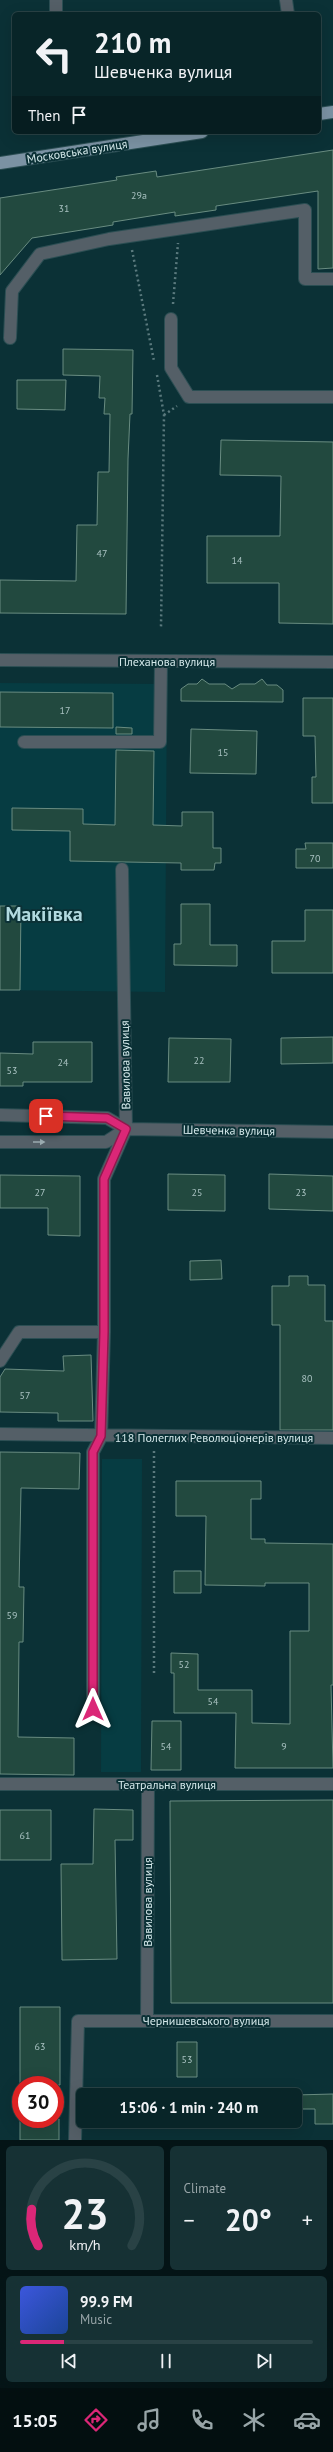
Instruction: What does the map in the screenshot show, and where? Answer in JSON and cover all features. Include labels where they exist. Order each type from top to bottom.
[{"type":"main road","points":[[321,114],[333,112]]},
{"type":"main road","name":"Московська вулиця","points":[[0,163],[189,134]]},
{"type":"street","points":[[56,0],[56,12]]},
{"type":"street","points":[[286,0],[288,12]]},
{"type":"street","points":[[10,338],[12,291],[40,254],[129,236],[305,210],[305,279],[333,279]]},
{"type":"street","points":[[172,319],[171,368],[189,397],[333,398]]},
{"type":"street","name":"Плеханова вулиця","points":[[0,660],[333,662]]},
{"type":"street","points":[[24,742],[160,742],[161,661]]},
{"type":"street","name":"Вавилова вулиця","points":[[93,1709],[93,1452],[101,1436],[104,1332],[104,1179],[126,1129],[122,869]]},
{"type":"street","name":"Шевченка вулиця","points":[[0,1115],[107,1118],[126,1129],[333,1132]]},
{"type":"street","points":[[0,1142],[106,1142],[126,1129]]},
{"type":"street","points":[[0,1361],[19,1332],[104,1332]]},
{"type":"street","name":"118 Полеглих Революціонерів вулиця","points":[[0,1434],[333,1438]]},
{"type":"street","name":"Театральна вулиця","points":[[0,1784],[333,1784]]},
{"type":"street","name":"Вавилова вулиця","points":[[147,2020],[148,1784]]},
{"type":"street","name":"Чернишевського вулиця","points":[[75,2140],[78,2021],[333,2021]]},
{"type":"path","points":[[172,319],[179,228]]},
{"type":"path","points":[[129,236],[154,362]]},
{"type":"path","points":[[156,370],[164,416],[161,628]]},
{"type":"path","points":[[154,1437],[154,1674]]},
{"type":"shaded area","points":[[0,683],[167,684],[165,992],[0,990]]},
{"type":"shaded area","points":[[102,1459],[142,1459],[141,1772],[101,1772]]},
{"type":"building","points":[[333,150],[333,268],[318,269],[318,191],[216,206],[216,210],[175,216],[175,212],[113,222],[113,225],[32,238],[0,275],[0,198],[117,180],[116,177],[156,171],[157,177]]},
{"type":"building","points":[[63,349],[133,350],[132,414],[130,414],[128,459],[126,614],[0,613],[0,580],[76,581],[77,525],[97,525],[98,472],[109,472],[110,414],[104,414],[105,398],[99,398],[100,376],[63,375]]},
{"type":"building","points":[[17,380],[66,380],[65,410],[17,409]]},
{"type":"building","points":[[221,440],[333,442],[333,624],[279,623],[279,583],[207,583],[207,536],[280,536],[281,476],[220,475]]},
{"type":"building","points":[[202,679],[209,684],[225,684],[232,689],[240,684],[255,684],[262,679],[267,685],[277,685],[283,690],[283,702],[181,701],[181,689],[188,684],[197,684]]},
{"type":"building","points":[[0,692],[113,693],[113,728],[0,727]]},
{"type":"building","points":[[303,698],[333,698],[333,803],[312,803],[312,777],[316,777],[315,736],[303,736]]},
{"type":"building","points":[[116,727],[132,728],[132,734],[116,734]]},
{"type":"building","points":[[191,729],[257,731],[256,774],[190,773]]},
{"type":"building","points":[[116,750],[154,751],[153,825],[182,826],[182,812],[213,812],[213,848],[221,848],[221,863],[215,863],[214,870],[181,870],[181,863],[70,861],[70,831],[12,830],[12,808],[83,809],[83,824],[115,825]]},
{"type":"building","points":[[305,843],[333,843],[333,868],[296,868],[296,849],[306,849]]},
{"type":"building","points":[[181,904],[210,904],[210,945],[237,945],[237,966],[174,965],[174,944],[181,944]]},
{"type":"building","points":[[0,906],[21,906],[20,990],[0,990]]},
{"type":"building","points":[[305,910],[333,910],[333,973],[272,973],[272,941],[305,941]]},
{"type":"building","points":[[333,1037],[333,1063],[281,1064],[281,1038]]},
{"type":"building","points":[[169,1038],[231,1039],[230,1082],[168,1082]]},
{"type":"building","points":[[33,1042],[92,1042],[92,1082],[23,1082],[23,1086],[0,1086],[0,1053],[33,1054]]},
{"type":"building","points":[[168,1174],[225,1175],[225,1211],[168,1210]]},
{"type":"building","points":[[269,1174],[333,1176],[333,1211],[269,1209]]},
{"type":"building","points":[[0,1175],[80,1176],[80,1236],[48,1235],[48,1208],[0,1208]]},
{"type":"building","points":[[221,1260],[222,1279],[190,1280],[190,1261]]},
{"type":"building","points":[[289,1276],[308,1276],[308,1285],[325,1285],[325,1321],[333,1321],[333,1430],[280,1430],[280,1325],[272,1325],[272,1286],[289,1286]]},
{"type":"building","points":[[91,1355],[93,1421],[58,1421],[58,1413],[0,1412],[0,1377],[5,1369],[64,1371],[63,1356]]},
{"type":"building","points":[[0,1452],[80,1453],[79,1489],[21,1488],[19,1587],[24,1587],[23,1642],[19,1642],[18,1737],[74,1738],[74,1775],[0,1774]]},
{"type":"building","points":[[176,1481],[261,1481],[261,1499],[251,1499],[251,1539],[265,1539],[265,1543],[333,1544],[333,1685],[331,1685],[333,1768],[235,1768],[236,1713],[174,1713],[174,1673],[171,1673],[171,1653],[198,1654],[198,1690],[252,1690],[252,1723],[290,1724],[290,1631],[309,1631],[309,1583],[265,1583],[265,1586],[205,1585],[206,1516],[176,1516]]},
{"type":"building","points":[[174,1571],[201,1571],[201,1593],[174,1593]]},
{"type":"building","points":[[152,1721],[181,1721],[181,1770],[151,1770]]},
{"type":"building","points":[[333,1800],[333,2003],[171,2003],[170,1801]]},
{"type":"building","points":[[94,1809],[133,1810],[133,1840],[115,1840],[117,1959],[62,1960],[61,1864],[93,1864]]},
{"type":"building","points":[[0,1810],[51,1810],[51,1860],[0,1860]]},
{"type":"building","points":[[20,2007],[60,2007],[60,2076],[20,2076]]},
{"type":"building","points":[[177,2042],[197,2042],[197,2077],[177,2077]]},
{"type":"building","points":[[333,2094],[333,2124],[315,2124],[315,2109],[302,2109],[302,2095]]},
{"type":"building","points":[[20,2128],[59,2128],[59,2140],[20,2140]]},
{"type":"district","name":"Макіївка","points":[[44,914]]},
{"type":"route","points":[[46,1116],[107,1118],[126,1129],[104,1179],[104,1332],[101,1436],[93,1452],[93,1709]]}]
